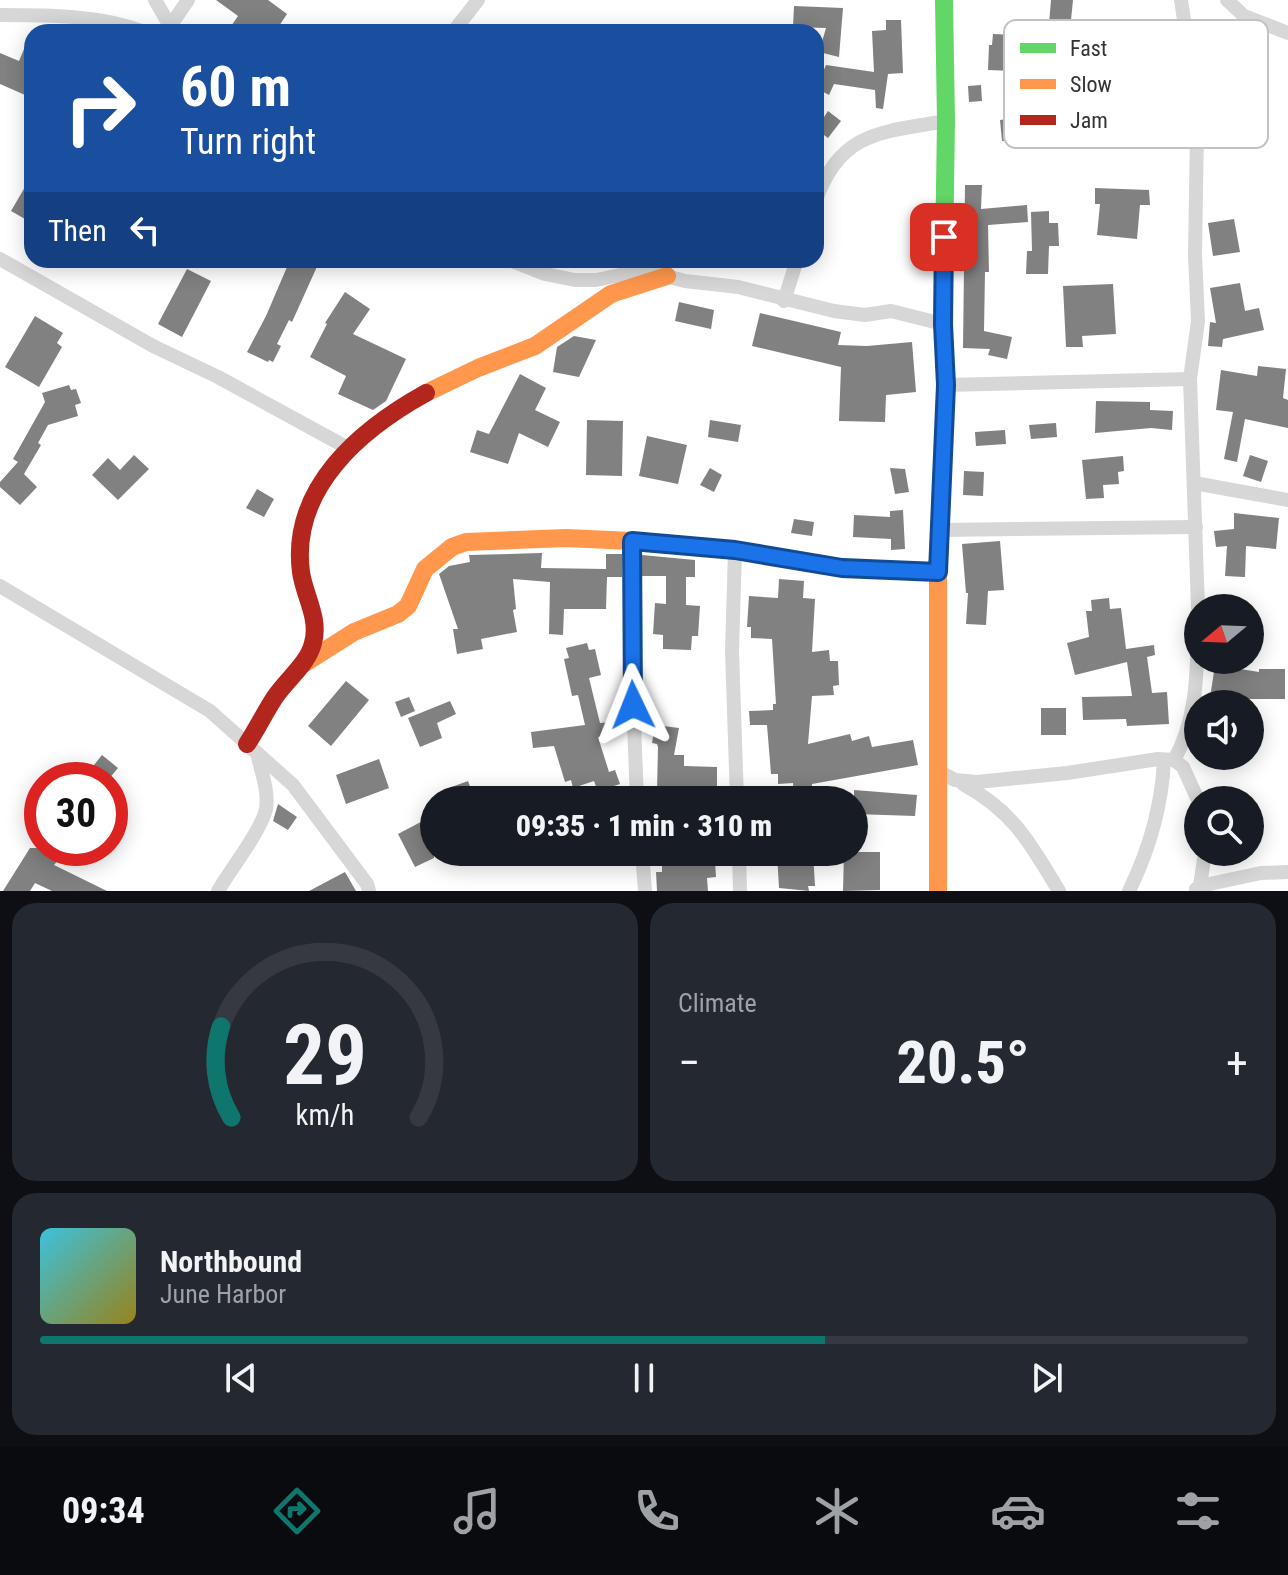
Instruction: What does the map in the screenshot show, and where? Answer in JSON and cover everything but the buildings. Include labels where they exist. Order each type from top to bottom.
[{"type":"street","points":[[155,0],[166,24]]},
{"type":"street","points":[[171,24],[188,0]]},
{"type":"street","points":[[459,24],[478,0]]},
{"type":"street","points":[[938,891],[938,572],[946,385],[943,324],[944,0]]},
{"type":"street","points":[[1181,0],[1184,20]]},
{"type":"street","points":[[1227,0],[1244,16],[1254,20]]},
{"type":"street","points":[[0,15],[63,16],[113,24]]},
{"type":"street","points":[[1268,25],[1288,33]]},
{"type":"street","points":[[824,184],[835,161],[852,146],[878,133],[946,121]]},
{"type":"street","points":[[1197,148],[1198,321],[1190,379],[1198,594]]},
{"type":"street","points":[[0,259],[153,346],[218,377],[346,447]]},
{"type":"street","points":[[530,268],[575,280],[596,280],[644,270],[685,281],[738,287],[784,301],[865,315],[891,311],[943,324]]},
{"type":"street","points":[[784,301],[794,268]]},
{"type":"street","points":[[218,891],[247,847],[266,810],[265,790],[252,748],[276,696],[313,646],[315,630],[301,572],[303,545],[309,512],[326,476],[346,447],[394,411],[481,367],[555,335],[607,296],[667,276]]},
{"type":"street","points":[[946,385],[1190,379]]},
{"type":"street","points":[[1194,483],[1288,500]]},
{"type":"street","points":[[939,530],[1196,527]]},
{"type":"street","points":[[299,667],[354,632],[398,614],[408,606],[425,569],[452,547],[466,542],[532,539],[632,541],[735,550],[842,568],[938,572]]},
{"type":"street","points":[[632,541],[631,648],[636,786]]},
{"type":"street","points":[[735,550],[732,651],[737,786]]},
{"type":"street","points":[[0,586],[210,711],[293,785],[367,884],[369,891]]},
{"type":"street","points":[[1129,891],[1150,840],[1169,760],[1185,741],[1192,710],[1195,674]]},
{"type":"street","points":[[955,780],[1010,780],[1169,760],[1183,767],[1192,786]]},
{"type":"street","points":[[938,771],[997,806],[1025,833],[1059,891]]},
{"type":"street","points":[[643,866],[645,891]]},
{"type":"street","points":[[739,866],[740,891]]},
{"type":"street","points":[[1202,866],[1197,888],[1261,873],[1288,872]]},
{"type":"traffic: fast","points":[[941,506],[946,385],[943,324],[944,0]]},
{"type":"traffic: slow","points":[[426,393],[535,346],[611,294],[667,276]]},
{"type":"traffic: slow","points":[[938,891],[938,572],[941,506]]},
{"type":"traffic: slow","points":[[302,665],[354,632],[398,614],[408,606],[425,569],[452,547],[466,542],[566,538],[632,541],[735,550],[842,568],[938,572]]},
{"type":"traffic: jam","points":[[247,744],[275,697],[307,658],[313,643],[313,616],[301,572],[301,542],[307,514],[319,488],[335,464],[355,443],[426,393]]},
{"type":"route","points":[[633,705],[632,541],[735,550],[842,568],[938,572],[946,385],[944,237]]}]
